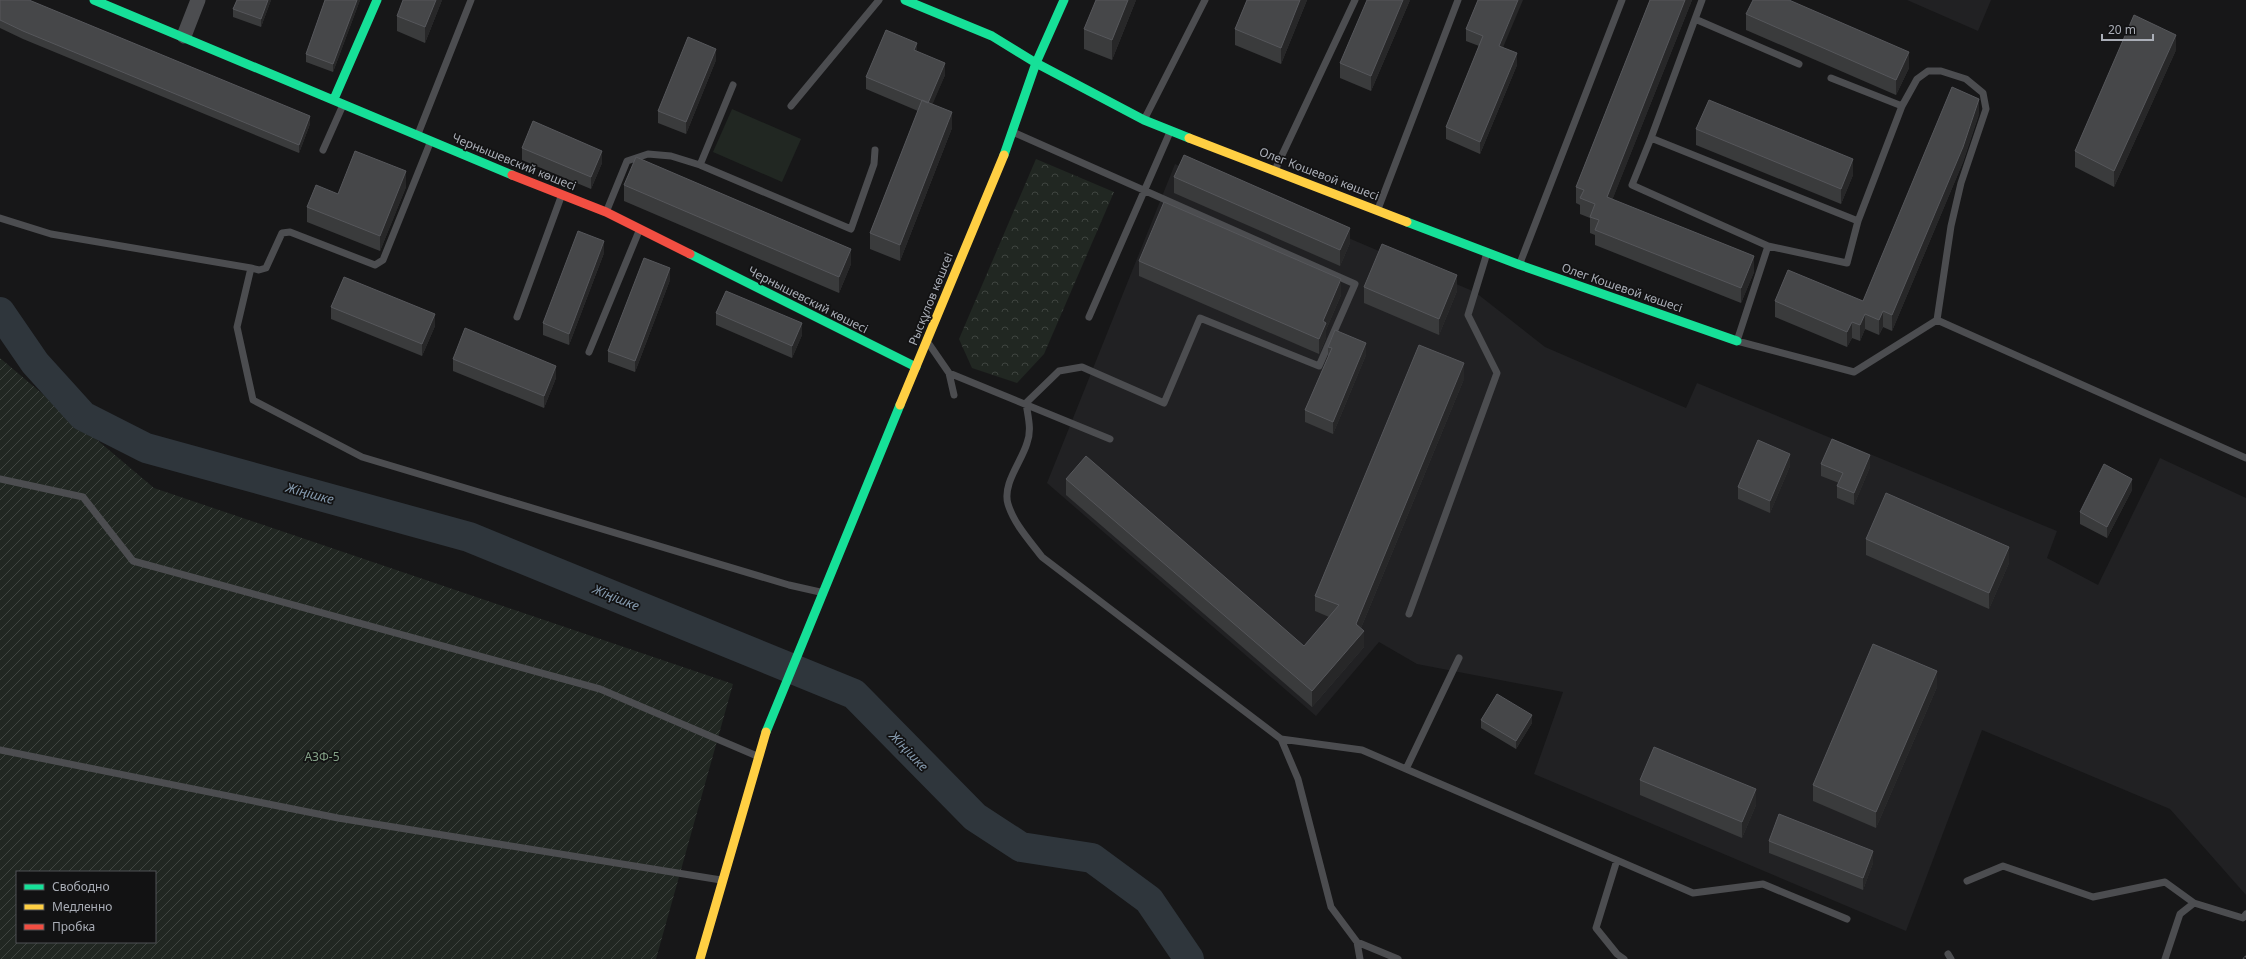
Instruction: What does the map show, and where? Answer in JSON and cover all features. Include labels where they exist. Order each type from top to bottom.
[{"type":"street","name":"Чернышевский көшесі","points":[[94,0],[334,99],[417,136],[606,212],[916,367]]},
{"type":"street","points":[[184,36],[198,0]]},
{"type":"street","points":[[334,99],[377,0]]},
{"type":"street","name":"Олег Кошевой көшесі","points":[[905,0],[992,36],[1036,63],[1144,120],[1170,131],[1488,251],[1520,265],[1737,341]]},
{"type":"street","name":"Рысқұлов көшсеі","points":[[700,959],[764,738],[822,592],[1013,132],[1036,63],[1064,0]]},
{"type":"lane","points":[[417,136],[470,0]]},
{"type":"lane","points":[[791,106],[879,0]]},
{"type":"lane","points":[[1144,120],[1205,0]]},
{"type":"lane","points":[[1275,170],[1355,0]]},
{"type":"lane","points":[[1378,210],[1458,0]]},
{"type":"lane","points":[[1520,265],[1622,0]]},
{"type":"lane","points":[[1702,0],[1632,185],[1768,246],[1847,263],[1858,221],[1902,106],[1917,79],[1928,71],[1942,71],[1966,79],[1983,93],[1986,109],[1959,190],[1947,249],[1937,320],[1854,372],[1737,341],[1768,246]]},
{"type":"lane","points":[[1695,19],[1799,64]]},
{"type":"lane","points":[[1830,78],[1902,106]]},
{"type":"lane","points":[[700,165],[733,85]]},
{"type":"lane","points":[[323,150],[343,104]]},
{"type":"lane","points":[[1090,317],[1170,131]]},
{"type":"lane","points":[[1013,132],[1355,284],[1319,366],[1200,318],[1164,403],[1082,367],[1059,371],[1026,403]]},
{"type":"lane","points":[[1651,138],[1858,221]]},
{"type":"lane","points":[[0,218],[51,234],[259,270],[266,268],[282,233],[290,232],[375,265],[383,260],[431,141]]},
{"type":"lane","points":[[606,212],[627,161],[648,154],[671,156],[700,165],[851,230],[874,164],[875,150]]},
{"type":"lane","points":[[517,317],[561,195]]},
{"type":"lane","points":[[589,352],[640,229]]},
{"type":"lane","points":[[1410,614],[1497,373],[1468,315],[1488,251]]},
{"type":"lane","points":[[251,268],[237,327],[253,400],[362,457],[789,585],[822,592]]},
{"type":"lane","points":[[1937,320],[2246,458]]},
{"type":"lane","points":[[927,341],[949,373],[954,395]]},
{"type":"lane","points":[[949,373],[1026,403],[1110,439]]},
{"type":"lane","points":[[1026,403],[1030,425],[1028,443],[1010,480],[1008,504],[1022,531],[1042,556],[1281,739],[1298,779],[1331,907],[1357,942],[1360,959]]},
{"type":"lane","points":[[0,479],[83,497],[133,561],[600,689],[759,757]]},
{"type":"lane","points":[[1406,769],[1459,658]]},
{"type":"lane","points":[[1281,739],[1362,750],[1693,893],[1763,884],[1847,919]]},
{"type":"lane","points":[[0,750],[338,818],[705,876],[723,881]]},
{"type":"lane","points":[[1617,860],[1596,928],[1617,954],[1624,959]]},
{"type":"lane","points":[[1967,881],[2003,866],[2093,897],[2165,882],[2194,903],[2243,918],[2246,914]]},
{"type":"lane","points":[[2165,959],[2180,914],[2194,903]]},
{"type":"lane","points":[[1357,942],[1398,959]]},
{"type":"shaded area","points":[[1907,0],[1991,0],[1978,31]]},
{"type":"shaded area","points":[[1175,164],[1475,292],[1545,347],[1686,408],[1697,383],[2057,531],[2047,558],[2098,585],[2160,458],[2246,498],[2246,895],[2170,809],[1982,730],[1906,931],[1534,774],[1563,692],[1417,664],[1379,642],[1316,716],[1047,483]]},
{"type":"green space","points":[[732,109],[801,139],[782,182],[713,152]]},
{"type":"green space","points":[[1036,159],[1114,192],[1044,354],[1017,383],[972,368],[959,339]]},
{"type":"green space","name":"АЗФ-5","points":[[0,358],[154,488],[733,684],[656,959],[0,959]]},
{"type":"building","points":[[0,0],[29,0],[310,116],[299,145],[23,31],[0,20]]},
{"type":"building","points":[[237,0],[268,0],[261,19],[233,9]]},
{"type":"building","points":[[325,0],[357,0],[333,64],[306,54]]},
{"type":"building","points":[[403,0],[436,0],[425,27],[397,16]]},
{"type":"building","points":[[1096,0],[1128,0],[1112,40],[1084,29]]},
{"type":"building","points":[[1247,0],[1300,0],[1281,48],[1235,29]]},
{"type":"building","points":[[1367,0],[1403,0],[1371,76],[1340,63]]},
{"type":"building","points":[[1478,0],[1518,0],[1499,46],[1517,53],[1480,142],[1446,127],[1483,36],[1466,29]]},
{"type":"building","points":[[1650,0],[1685,0],[1607,197],[1754,256],[1741,288],[1595,230],[1599,220],[1590,217],[1595,204],[1580,198],[1584,190],[1576,187]]},
{"type":"building","points":[[1753,0],[1789,0],[1909,52],[1896,80],[1746,14]]},
{"type":"building","points":[[2134,15],[2176,35],[2114,171],[2075,151]]},
{"type":"building","points":[[886,30],[917,43],[914,50],[945,63],[928,103],[866,77]]},
{"type":"building","points":[[688,37],[716,49],[686,122],[658,111]]},
{"type":"building","points":[[1952,87],[1979,99],[1963,147],[1892,315],[1883,311],[1879,320],[1865,314],[1860,325],[1852,322],[1847,332],[1775,301],[1788,270],[1863,301]]},
{"type":"building","points":[[922,100],[952,112],[900,245],[870,233]]},
{"type":"building","points":[[1709,100],[1853,159],[1841,189],[1696,129]]},
{"type":"building","points":[[533,121],[602,151],[591,177],[522,148]]},
{"type":"building","points":[[355,151],[406,171],[380,236],[307,207],[316,185],[338,194]]},
{"type":"building","points":[[1184,155],[1350,228],[1340,250],[1174,177]]},
{"type":"building","points":[[636,157],[851,249],[839,277],[624,185]]},
{"type":"building","points":[[1164,202],[1341,279],[1323,321],[1326,323],[1319,339],[1139,261]]},
{"type":"building","points":[[578,231],[604,241],[569,334],[543,323]]},
{"type":"building","points":[[1382,244],[1457,275],[1439,319],[1364,287]]},
{"type":"building","points":[[644,258],[670,268],[635,361],[608,351]]},
{"type":"building","points":[[344,277],[435,314],[422,344],[331,307]]},
{"type":"building","points":[[726,291],[802,323],[792,346],[716,313]]},
{"type":"building","points":[[465,328],[556,366],[544,396],[453,359]]},
{"type":"building","points":[[1335,330],[1366,343],[1333,422],[1305,410],[1332,348],[1328,347]]},
{"type":"building","points":[[1419,345],[1464,363],[1356,624],[1364,631],[1312,691],[1066,479],[1086,456],[1304,646],[1339,605],[1315,596]]},
{"type":"building","points":[[1832,439],[1870,455],[1854,493],[1837,486],[1843,473],[1821,464]]},
{"type":"building","points":[[1758,440],[1790,454],[1770,501],[1738,487]]},
{"type":"building","points":[[2104,464],[2132,479],[2107,527],[2080,512]]},
{"type":"building","points":[[1886,493],[2009,547],[1989,593],[1866,539]]},
{"type":"building","points":[[1873,644],[1937,671],[1876,812],[1813,785]]},
{"type":"building","points":[[1497,694],[1532,715],[1516,741],[1481,720]]},
{"type":"building","points":[[1654,747],[1756,789],[1742,822],[1640,780]]},
{"type":"building","points":[[1779,814],[1873,851],[1863,878],[1769,841]]},
{"type":"waterway","name":"Жіңішке","points":[[0,312],[35,363],[83,416],[146,448],[469,537],[854,694],[975,817],[1021,847],[1092,858],[1149,900],[1189,959]]},
{"type":"traffic: fast","points":[[94,0],[512,175]]},
{"type":"traffic: fast","points":[[334,99],[377,0]]},
{"type":"traffic: fast","points":[[905,0],[992,36],[1036,63],[1144,120],[1189,138]]},
{"type":"traffic: fast","points":[[1004,155],[1036,63],[1064,0]]},
{"type":"traffic: fast","points":[[1407,222],[1520,265],[1737,341]]},
{"type":"traffic: fast","points":[[690,254],[916,367]]},
{"type":"traffic: fast","points":[[766,732],[900,405]]},
{"type":"traffic: slow","points":[[1189,138],[1407,222]]},
{"type":"traffic: slow","points":[[900,405],[1004,155]]},
{"type":"traffic: slow","points":[[700,959],[766,732]]},
{"type":"traffic: jam","points":[[512,175],[606,212],[690,254]]}]
